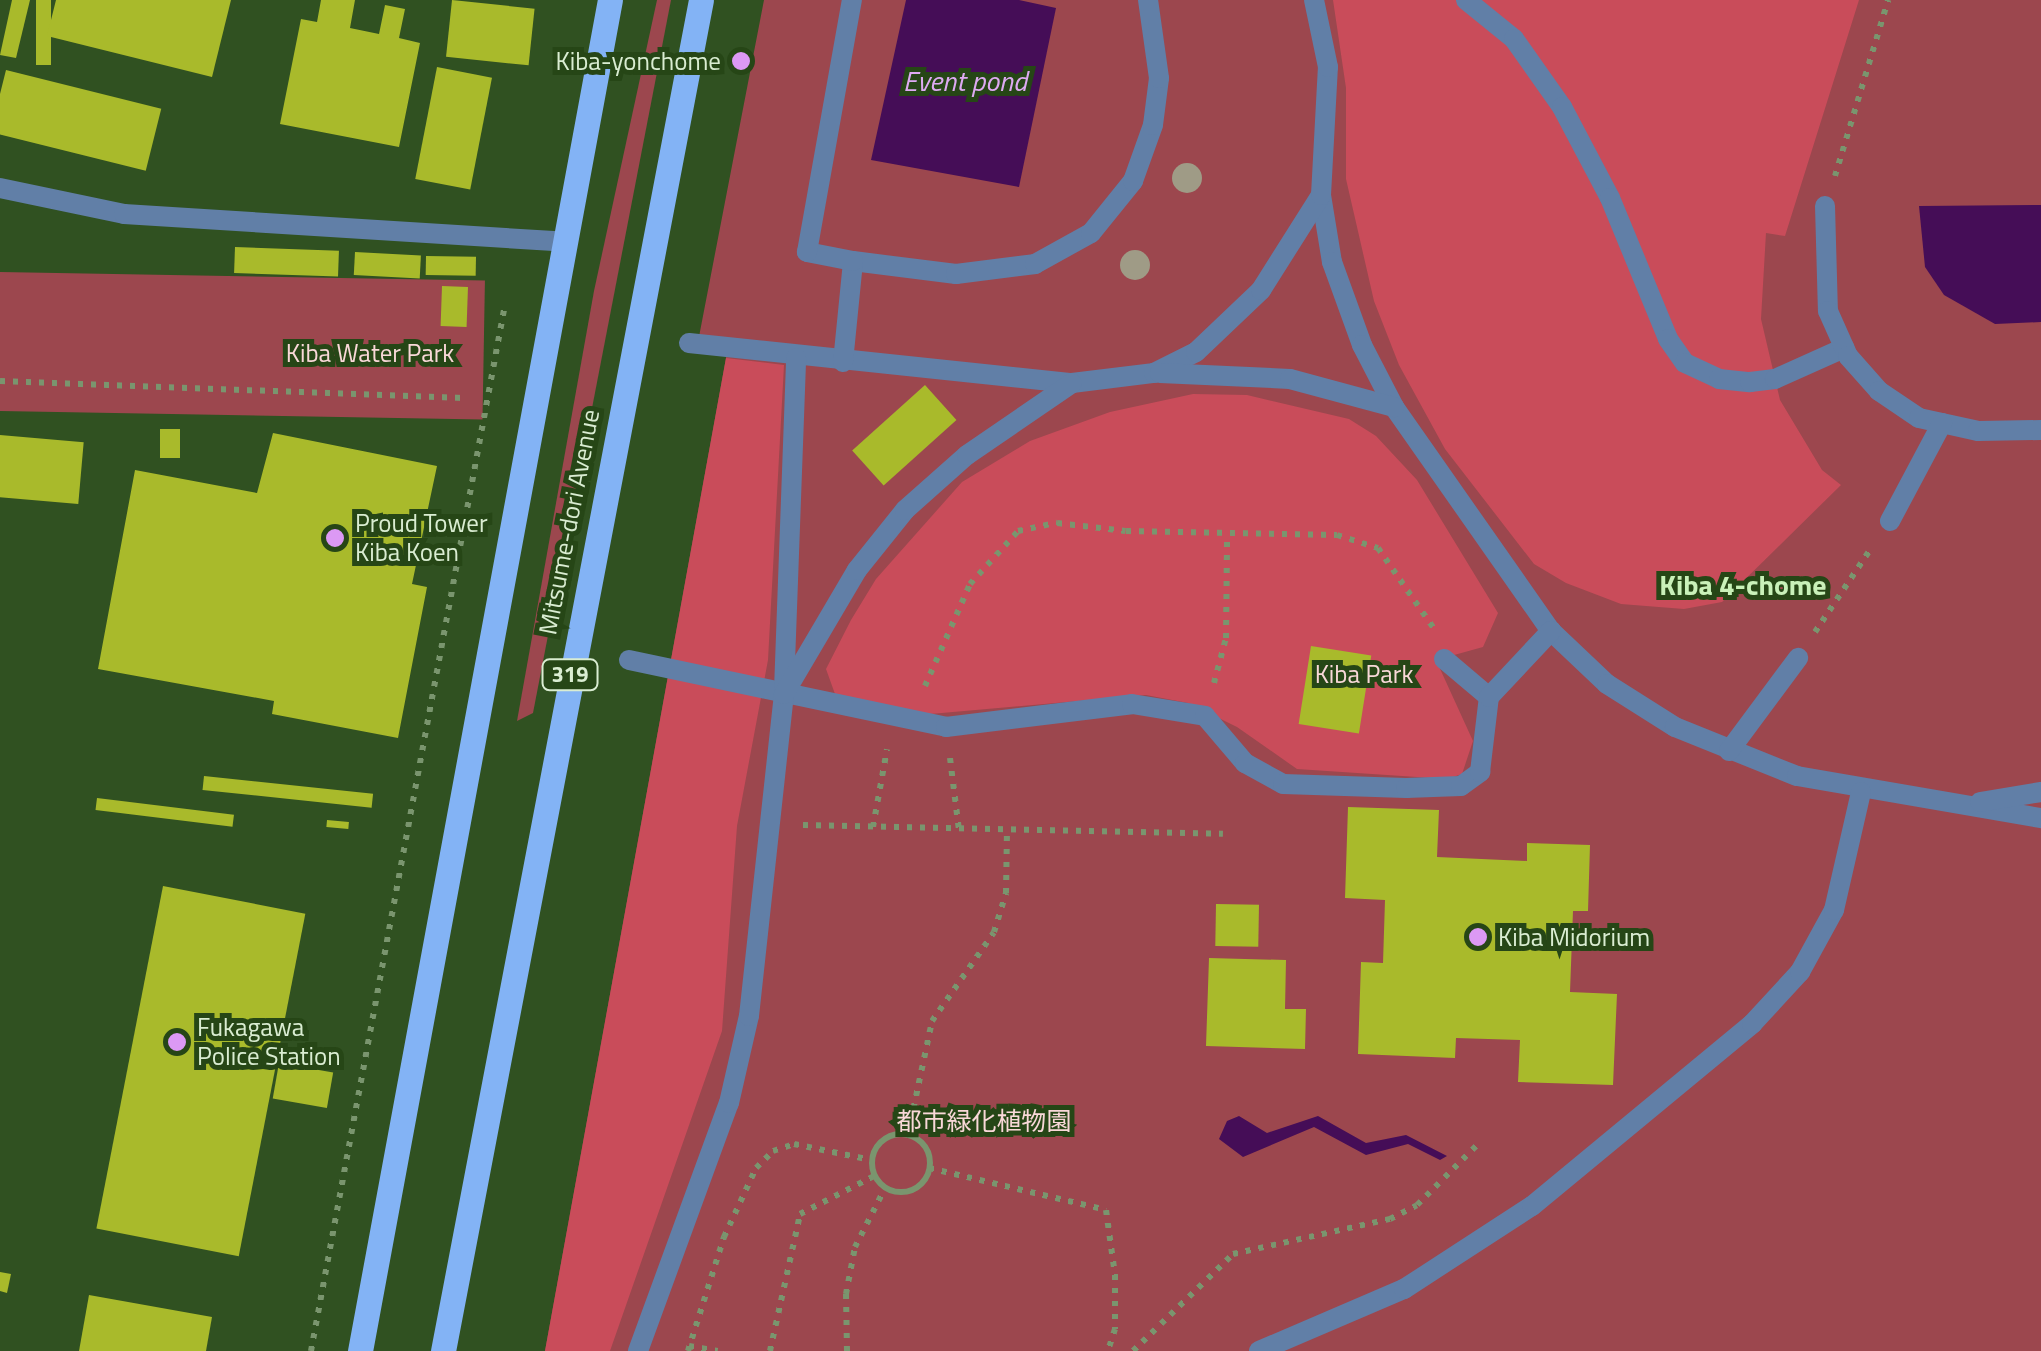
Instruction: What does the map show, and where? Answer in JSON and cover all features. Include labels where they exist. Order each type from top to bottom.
[{"type":"main road","name":"Mitsume-dori Avenue","points":[[360,1351],[610,0]]},
{"type":"main road","name":"Mitsume-dori Avenue","points":[[442,1351],[701,0]]},
{"type":"street","points":[[852,0],[807,252],[956,274],[1035,264],[1091,233],[1133,182],[1152,125],[1159,78],[1148,0]]},
{"type":"street","points":[[1314,0],[1328,67],[1320,194],[1332,262],[1362,345],[1394,407],[1551,631],[1607,684],[1674,727],[1730,751],[1861,792],[1968,804],[2041,818]]},
{"type":"street","points":[[1466,0],[1514,39],[1562,108],[1610,198],[1668,339],[1685,363],[1719,379],[1750,382],[1775,379],[1844,348]]},
{"type":"street","points":[[0,188],[124,214],[566,242]]},
{"type":"street","points":[[1154,373],[1230,324],[1290,252],[1320,194]]},
{"type":"street","points":[[1825,206],[1828,311],[1844,348],[1879,391],[1919,418],[1978,430],[2041,430]]},
{"type":"street","points":[[843,362],[853,261]]},
{"type":"street","points":[[689,343],[796,358],[1072,383],[1154,373],[1290,379],[1394,407]]},
{"type":"street","points":[[638,1351],[729,1103],[750,1016],[767,824],[784,694],[796,358]]},
{"type":"street","points":[[784,694],[857,570],[905,510],[967,455],[1072,383]]},
{"type":"street","points":[[1890,520],[1942,423]]},
{"type":"street","points":[[629,660],[899,721],[946,727],[1132,704],[1205,716],[1245,764],[1283,784],[1461,786],[1480,772],[1489,697],[1551,631]]},
{"type":"street","points":[[1730,751],[1798,658]]},
{"type":"street","points":[[1444,659],[1489,697]]},
{"type":"street","points":[[1259,1351],[1404,1289],[1540,1200],[1752,1024],[1800,972],[1834,910],[1861,792]]},
{"type":"street","points":[[1968,804],[2041,792]]},
{"type":"path","points":[[1825,206],[1888,0]]},
{"type":"path","points":[[311,1351],[505,304]]},
{"type":"path","points":[[0,381],[464,398]]},
{"type":"path","points":[[1798,658],[1890,520]]},
{"type":"path","points":[[874,827],[899,721],[970,584],[1018,531],[1057,523],[1227,536],[1337,536],[1378,548],[1408,583],[1444,659]]},
{"type":"path","points":[[1205,716],[1226,638],[1227,536]]},
{"type":"path","points":[[946,727],[959,830]]},
{"type":"path","points":[[767,824],[1223,834]]},
{"type":"path","points":[[908,1134],[932,1021],[994,932],[1006,893],[1007,831]]},
{"type":"path","points":[[908,1134],[926,1147],[930,1168],[918,1187],[885,1188],[874,1176],[872,1160],[884,1139],[908,1134]]},
{"type":"path","points":[[1133,1351],[1232,1254],[1390,1218],[1417,1204],[1480,1142]]},
{"type":"path","points":[[718,1351],[688,1349],[724,1237],[756,1168],[772,1151],[794,1144],[872,1160]]},
{"type":"path","points":[[930,1168],[1106,1210],[1115,1275],[1115,1329],[1108,1351]]},
{"type":"path","points":[[770,1351],[800,1214],[874,1176]]},
{"type":"path","points":[[847,1351],[846,1294],[855,1247],[885,1188]]},
{"type":"green space","points":[[657,0],[671,0],[533,713],[517,721],[594,291]]},
{"type":"green space","name":"Kiba Park","points":[[764,0],[2041,0],[2041,1351],[545,1351],[726,358],[726,352],[697,347]]},
{"type":"green space","points":[[1333,0],[1859,0],[1785,236],[1766,233],[1761,319],[1780,400],[1822,470],[1841,485],[1722,602],[1684,609],[1621,604],[1566,583],[1534,564],[1445,449],[1399,365],[1374,301],[1346,179],[1346,88]]},
{"type":"green space","name":"Kiba Water Park","points":[[0,272],[485,280],[483,419],[0,411]]},
{"type":"green space","points":[[726,358],[784,365],[768,660],[737,826],[722,1031],[610,1351],[545,1351]]},
{"type":"green space","points":[[1193,394],[1247,395],[1349,419],[1376,436],[1417,480],[1498,613],[1483,647],[1436,660],[1473,741],[1462,774],[1447,779],[1297,769],[1237,727],[1188,703],[1146,695],[919,715],[835,694],[826,669],[851,620],[876,579],[962,482],[1030,441],[1110,412]]},
{"type":"water","name":"Event pond","points":[[906,0],[1019,0],[1056,8],[1019,187],[871,160]]},
{"type":"water","points":[[2041,205],[2041,322],[1995,324],[1944,295],[1925,267],[1919,206]]},
{"type":"water","points":[[1239,1116],[1267,1133],[1318,1116],[1366,1143],[1406,1135],[1447,1156],[1440,1160],[1408,1144],[1366,1155],[1314,1127],[1243,1157],[1219,1139],[1227,1121]]},
{"type":"building","points":[[12,0],[30,0],[16,58],[0,55]]},
{"type":"building","points":[[36,0],[51,0],[51,65],[36,65]]},
{"type":"building","points":[[56,0],[231,0],[212,77],[47,36]]},
{"type":"building","points":[[321,0],[355,0],[350,28],[379,34],[385,5],[405,9],[399,38],[420,43],[399,147],[280,124],[301,19],[317,22]]},
{"type":"building","points":[[452,0],[535,9],[529,65],[446,57]]},
{"type":"building","points":[[437,67],[492,78],[470,190],[415,179]]},
{"type":"building","points":[[6,70],[161,109],[146,171],[0,134],[0,94]]},
{"type":"building","points":[[235,247],[339,251],[338,277],[234,273]]},
{"type":"building","points":[[355,252],[421,255],[420,278],[354,275]]},
{"type":"building","points":[[426,256],[476,257],[476,276],[426,275]]},
{"type":"building","points":[[442,286],[468,287],[467,327],[441,326]]},
{"type":"building","points":[[925,385],[956,420],[884,486],[852,451]]},
{"type":"building","points":[[160,429],[180,429],[180,458],[160,458]]},
{"type":"building","points":[[273,433],[437,466],[412,584],[427,587],[398,738],[272,714],[274,701],[98,669],[135,470],[257,493]]},
{"type":"building","points":[[0,435],[84,442],[78,504],[0,497]]},
{"type":"building","points":[[1311,646],[1371,656],[1359,734],[1299,724]]},
{"type":"building","points":[[204,776],[373,794],[372,808],[203,790]]},
{"type":"building","points":[[97,798],[234,815],[233,827],[96,810]]},
{"type":"building","name":"Kiba Midorium","points":[[1348,807],[1439,810],[1437,857],[1527,861],[1527,843],[1590,845],[1588,911],[1573,911],[1570,992],[1617,994],[1613,1085],[1518,1082],[1520,1040],[1456,1038],[1455,1058],[1358,1054],[1361,962],[1383,963],[1385,900],[1345,898]]},
{"type":"building","points":[[327,820],[349,822],[348,829],[326,827]]},
{"type":"building","points":[[163,886],[305,914],[239,1256],[96,1229]]},
{"type":"building","points":[[1216,904],[1259,905],[1258,947],[1215,946]]},
{"type":"building","points":[[1209,958],[1286,960],[1285,1009],[1306,1009],[1305,1049],[1206,1046]]},
{"type":"building","points":[[279,1063],[333,1073],[327,1108],[273,1098]]},
{"type":"building","points":[[0,1272],[11,1274],[7,1293],[0,1291]]},
{"type":"building","points":[[89,1295],[212,1317],[206,1351],[79,1351]]},
{"type":"place","name":"Kiba-yonchome","points":[[741,61]]},
{"type":"place","name":"Proud Tower Kiba Koen","points":[[335,538]]},
{"type":"place","name":"Kiba Midorium","points":[[1478,937]]},
{"type":"place","name":"Fukagawa Police Station","points":[[177,1042]]},
{"type":"district","name":"Kiba 4-chome","points":[[1743,585]]},
{"type":"park label","name":"都市緑化植物園","points":[[984,1121]]}]
